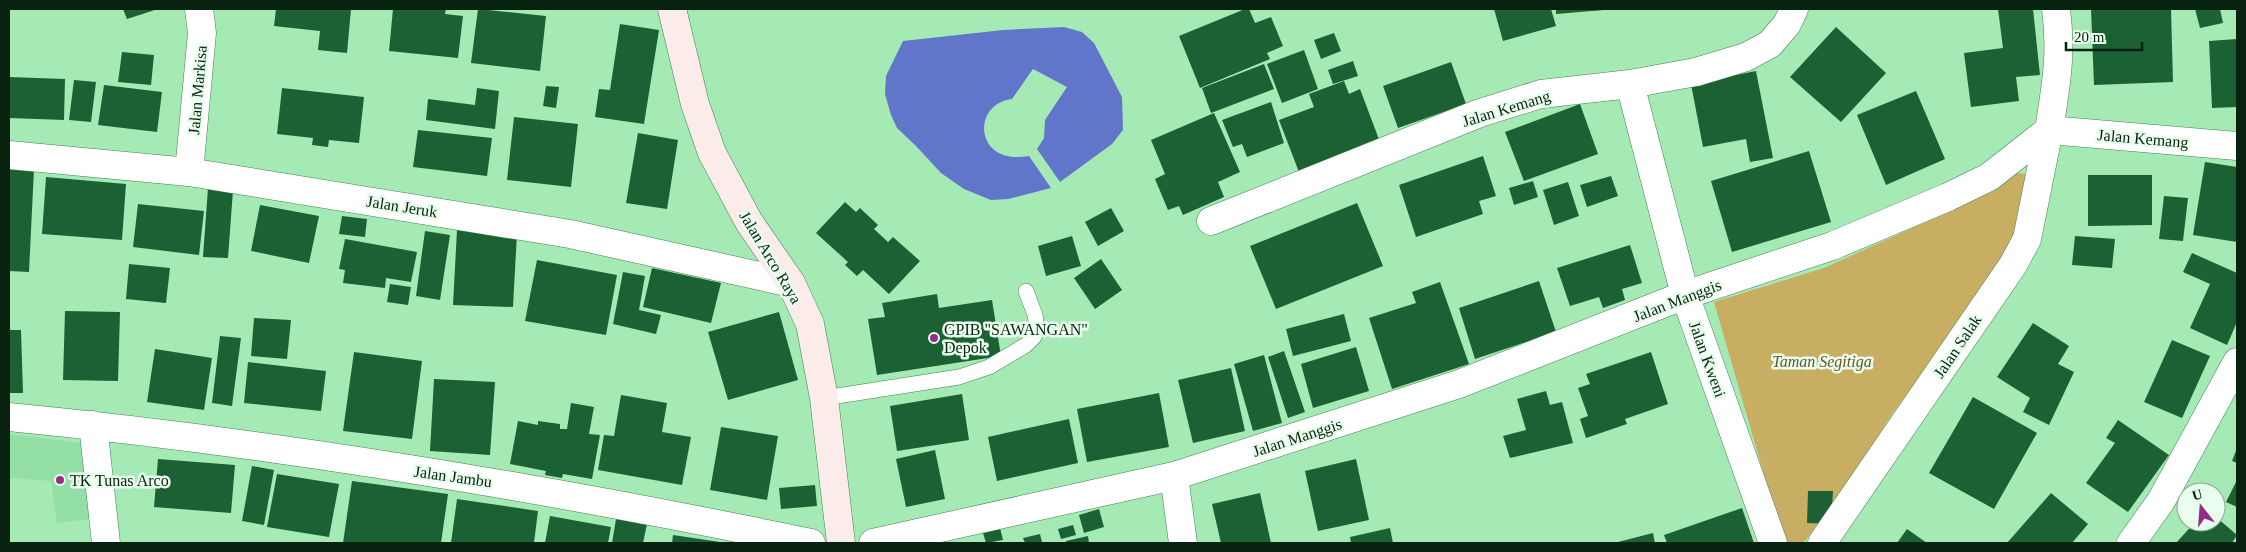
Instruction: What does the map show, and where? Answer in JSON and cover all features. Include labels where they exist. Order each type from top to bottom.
[{"type":"main road","name":"Jalan Arco Raya","points":[[672,9],[690,87],[712,152],[749,222],[791,283],[810,324],[824,398],[841,543]]},
{"type":"street","name":"Jalan Markisa","points":[[190,172],[202,33],[199,9]]},
{"type":"street","name":"Jalan Kemang","points":[[1211,221],[1480,113],[1541,94],[1630,84],[1703,70],[1746,58],[1770,44],[1787,24],[1794,9]]},
{"type":"street","points":[[2049,130],[2058,75],[2059,49],[2056,9]]},
{"type":"street","name":"Jalan Kweni","points":[[1630,84],[1685,295],[1774,543]]},
{"type":"street","name":"Jalan Kemang","points":[[2049,130],[2237,146]]},
{"type":"street","name":"Jalan Manggis","points":[[873,543],[1174,476],[1459,384],[1685,295],[1832,246],[1948,197],[1988,177],[2049,130]]},
{"type":"street","name":"Jalan Salak","points":[[1822,543],[2013,264],[2027,239],[2049,130]]},
{"type":"street","name":"Jalan Jeruk","points":[[9,155],[190,172],[570,234],[791,283]]},
{"type":"street","points":[[2131,543],[2161,501],[2237,362]]},
{"type":"street","name":"Jalan Jambu","points":[[9,417],[93,426],[518,486],[810,543]]},
{"type":"street","points":[[93,426],[106,543]]},
{"type":"street","points":[[1174,476],[1183,543]]},
{"type":"lane","points":[[824,398],[959,376],[989,367],[1026,345],[1034,337],[1037,328],[1035,315],[1026,291]]},
{"type":"shaded area","name":"TK Tunas Arco","points":[[9,434],[82,443],[97,518],[57,523],[51,481],[9,478]]},
{"type":"green space","name":"Taman Segitiga","points":[[2016,173],[2026,174],[2029,186],[2019,247],[1894,411],[1826,517],[1803,543],[1786,543],[1782,537],[1714,302],[1824,268],[1994,191]]},
{"type":"water","points":[[1064,27],[1082,32],[1094,43],[1122,97],[1123,130],[1112,144],[1060,182],[1037,149],[1044,138],[1045,120],[1067,87],[1033,69],[1012,99],[999,103],[990,111],[985,122],[984,133],[989,144],[997,152],[1011,157],[1029,156],[1051,188],[1008,199],[991,200],[964,189],[941,173],[897,128],[885,94],[886,76],[903,41],[1003,30]]},
{"type":"building","points":[[123,9],[158,9],[127,19]]},
{"type":"building","points":[[276,9],[351,9],[347,53],[318,50],[320,31],[274,26]]},
{"type":"building","points":[[393,9],[446,9],[445,14],[463,16],[458,58],[389,51]]},
{"type":"building","points":[[478,9],[546,16],[540,71],[471,63]]},
{"type":"building","points":[[1249,9],[1255,23],[1271,17],[1283,46],[1267,53],[1270,59],[1200,88],[1179,36]]},
{"type":"building","points":[[1494,9],[1551,9],[1556,26],[1503,41]]},
{"type":"building","points":[[1556,9],[1604,9],[1604,10],[1556,14]]},
{"type":"building","points":[[1998,9],[2033,9],[2040,75],[2016,77],[2019,101],[1971,107],[1964,53],[2003,48]]},
{"type":"building","points":[[2091,9],[2171,9],[2173,82],[2094,85]]},
{"type":"building","points":[[2195,9],[2220,9],[2223,23],[2200,28]]},
{"type":"building","points":[[620,24],[659,30],[644,124],[595,117],[599,89],[610,90]]},
{"type":"building","points":[[1836,27],[1886,73],[1841,122],[1790,77]]},
{"type":"building","points":[[1334,33],[1341,51],[1321,59],[1314,40]]},
{"type":"building","points":[[2237,39],[2237,107],[2212,108],[2209,41]]},
{"type":"building","points":[[1304,50],[1318,89],[1282,103],[1267,64]]},
{"type":"building","points":[[122,52],[154,55],[151,85],[118,82]]},
{"type":"building","points":[[1353,61],[1358,76],[1333,84],[1328,70]]},
{"type":"building","points":[[1451,62],[1466,104],[1398,128],[1383,86]]},
{"type":"building","points":[[1264,64],[1274,89],[1211,113],[1202,88]]},
{"type":"building","points":[[1756,71],[1773,158],[1750,162],[1746,139],[1703,147],[1691,84]]},
{"type":"building","points":[[9,77],[65,79],[64,120],[9,118]]},
{"type":"building","points":[[74,80],[96,82],[91,122],[69,120]]},
{"type":"building","points":[[1344,81],[1349,94],[1360,89],[1383,150],[1302,180],[1279,120],[1314,107],[1309,94]]},
{"type":"building","points":[[104,85],[162,92],[157,132],[98,125]]},
{"type":"building","points":[[546,86],[559,87],[556,108],[543,106]]},
{"type":"building","points":[[282,88],[364,97],[359,143],[329,140],[328,147],[312,145],[313,138],[277,134]]},
{"type":"building","points":[[477,88],[499,91],[495,129],[426,120],[428,99],[475,105]]},
{"type":"building","points":[[1916,91],[1945,159],[1886,185],[1857,115]]},
{"type":"building","points":[[1271,102],[1284,143],[1247,157],[1242,144],[1233,147],[1222,120]]},
{"type":"building","points":[[1580,104],[1598,154],[1524,181],[1505,132]]},
{"type":"building","points":[[1214,113],[1240,172],[1218,182],[1224,197],[1183,215],[1179,206],[1168,210],[1155,179],[1165,174],[1151,140]]},
{"type":"building","points":[[514,117],[578,124],[571,187],[507,180]]},
{"type":"building","points":[[418,130],[492,138],[487,176],[413,167]]},
{"type":"building","points":[[638,133],[678,140],[667,209],[626,203]]},
{"type":"building","points":[[1809,151],[1831,222],[1732,252],[1711,181]]},
{"type":"building","points":[[1483,156],[1496,196],[1479,201],[1483,214],[1416,237],[1399,185]]},
{"type":"building","points":[[2205,162],[2237,167],[2237,242],[2193,235]]},
{"type":"building","points":[[9,167],[34,169],[29,272],[9,271]]},
{"type":"building","points":[[2088,175],[2152,175],[2152,225],[2088,226]]},
{"type":"building","points":[[1611,176],[1618,196],[1587,207],[1580,185]]},
{"type":"building","points":[[46,177],[126,184],[122,240],[42,234]]},
{"type":"building","points":[[1533,181],[1538,197],[1514,205],[1509,188]]},
{"type":"building","points":[[1568,182],[1579,216],[1554,225],[1543,190]]},
{"type":"building","points":[[208,188],[233,190],[228,258],[203,257]]},
{"type":"building","points":[[2164,196],[2188,198],[2183,241],[2159,239]]},
{"type":"building","points":[[845,202],[856,212],[860,208],[878,225],[874,229],[888,242],[893,237],[920,261],[889,294],[863,270],[857,276],[845,265],[848,262],[816,233]]},
{"type":"building","points":[[1357,203],[1383,266],[1276,309],[1250,246]]},
{"type":"building","points":[[138,204],[204,211],[199,255],[133,247]]},
{"type":"building","points":[[260,205],[319,216],[309,263],[251,251]]},
{"type":"building","points":[[1111,208],[1124,231],[1098,246],[1085,222]]},
{"type":"building","points":[[342,216],[367,219],[365,237],[339,234]]},
{"type":"building","points":[[457,230],[517,233],[513,307],[453,305]]},
{"type":"building","points":[[425,231],[450,235],[440,300],[416,296]]},
{"type":"building","points":[[1072,236],[1081,266],[1046,276],[1038,246]]},
{"type":"building","points":[[2075,236],[2115,239],[2112,268],[2072,265]]},
{"type":"building","points":[[345,239],[417,252],[411,282],[386,278],[385,288],[343,283],[345,270],[339,269]]},
{"type":"building","points":[[1630,245],[1642,283],[1622,289],[1625,300],[1603,308],[1599,297],[1570,306],[1557,268]]},
{"type":"building","points":[[2192,253],[2237,273],[2237,322],[2227,345],[2190,328],[2210,284],[2183,272]]},
{"type":"building","points":[[1101,259],[1122,290],[1095,309],[1074,278]]},
{"type":"building","points":[[537,260],[617,275],[606,335],[525,321]]},
{"type":"building","points":[[129,264],[170,268],[166,303],[126,299]]},
{"type":"building","points":[[652,268],[721,283],[711,323],[643,307]]},
{"type":"building","points":[[623,272],[645,276],[639,310],[661,315],[656,334],[613,324]]},
{"type":"building","points":[[1539,281],[1556,332],[1475,359],[1459,308]]},
{"type":"building","points":[[1440,282],[1469,364],[1392,389],[1369,318],[1416,303],[1412,292]]},
{"type":"building","points":[[390,284],[411,287],[408,305],[387,302]]},
{"type":"building","name":"GPIB \"SAWANGAN\" Depok","points":[[937,294],[939,308],[992,300],[1001,356],[877,375],[868,319],[885,317],[882,303]]},
{"type":"building","points":[[65,311],[120,312],[118,381],[63,380]]},
{"type":"building","points":[[779,312],[798,380],[728,400],[708,332]]},
{"type":"building","points":[[1344,314],[1351,341],[1293,356],[1286,329]]},
{"type":"building","points":[[254,318],[291,320],[287,359],[251,356]]},
{"type":"building","points":[[2033,323],[2069,346],[2058,364],[2074,372],[2049,425],[2023,412],[2030,398],[1997,377]]},
{"type":"building","points":[[9,330],[21,330],[23,393],[9,393]]},
{"type":"building","points":[[220,336],[241,338],[232,406],[212,403]]},
{"type":"building","points":[[2172,340],[2210,356],[2182,418],[2144,402]]},
{"type":"building","points":[[1356,347],[1369,391],[1313,408],[1301,364]]},
{"type":"building","points":[[155,349],[212,358],[204,410],[147,402]]},
{"type":"building","points":[[1284,351],[1305,412],[1288,418],[1268,357]]},
{"type":"building","points":[[354,352],[422,361],[412,439],[343,431]]},
{"type":"building","points":[[1651,352],[1668,404],[1625,419],[1627,424],[1586,438],[1580,419],[1588,416],[1578,388],[1590,384],[1586,374]]},
{"type":"building","points":[[1264,355],[1282,423],[1253,431],[1234,364]]},
{"type":"building","points":[[248,362],[326,371],[321,411],[244,403]]},
{"type":"building","points":[[1231,368],[1245,431],[1193,443],[1178,380]]},
{"type":"building","points":[[434,379],[495,382],[490,455],[430,451]]},
{"type":"building","points":[[1546,391],[1550,405],[1562,402],[1573,443],[1510,458],[1503,436],[1526,430],[1517,399]]},
{"type":"building","points":[[1159,393],[1169,447],[1087,462],[1077,409]]},
{"type":"building","points":[[962,394],[969,440],[897,451],[890,406]]},
{"type":"building","points":[[621,395],[667,403],[662,432],[691,437],[682,485],[598,470],[604,435],[614,436]]},
{"type":"building","points":[[1973,397],[2037,433],[1994,509],[1929,473]]},
{"type":"building","points":[[571,403],[594,407],[589,434],[600,435],[592,479],[563,474],[562,478],[545,475],[546,471],[510,464],[518,421],[538,425],[538,421],[560,424],[560,429],[567,429]]},
{"type":"building","points":[[1069,419],[1078,463],[997,481],[988,437]]},
{"type":"building","points":[[2118,420],[2169,455],[2128,512],[2086,483],[2115,443],[2106,438]]},
{"type":"building","points":[[721,427],[778,436],[767,500],[710,490]]},
{"type":"building","points":[[2237,448],[2237,463],[2232,461]]},
{"type":"building","points":[[935,450],[945,499],[906,507],[896,459]]},
{"type":"building","points":[[158,459],[235,465],[231,513],[154,507]]},
{"type":"building","points":[[1356,459],[1369,520],[1318,531],[1305,471]]},
{"type":"building","points":[[252,466],[274,470],[264,525],[242,521]]},
{"type":"building","points":[[277,474],[339,484],[329,537],[267,527]]},
{"type":"building","points":[[2237,480],[2237,507],[2226,502]]},
{"type":"building","points":[[352,481],[448,494],[441,543],[343,543]]},
{"type":"building","points":[[815,485],[817,506],[781,509],[779,488]]},
{"type":"building","points":[[1808,491],[1833,491],[1831,524],[1807,523]]},
{"type":"building","points":[[1260,493],[1271,543],[1221,543],[1212,504]]},
{"type":"building","points":[[2051,493],[2088,524],[2072,543],[2007,543]]},
{"type":"building","points":[[457,499],[538,511],[534,543],[451,543]]},
{"type":"building","points":[[1742,508],[1754,543],[1667,543],[1664,535]]},
{"type":"building","points":[[1099,509],[1104,527],[1084,533],[1079,515]]},
{"type":"building","points":[[550,516],[611,527],[608,543],[545,543]]},
{"type":"building","points":[[616,519],[647,524],[643,543],[612,543]]},
{"type":"building","points":[[1073,525],[1076,535],[1061,539],[1058,529]]},
{"type":"building","points":[[2226,526],[2237,535],[2232,543],[2176,543],[2186,532],[2226,532]]},
{"type":"building","points":[[1000,528],[1003,540],[986,543],[983,533]]},
{"type":"building","points":[[1390,528],[1393,543],[1351,543],[1350,537]]},
{"type":"building","points":[[1907,529],[1927,543],[1897,543]]},
{"type":"building","points":[[1653,533],[1655,543],[1614,543]]},
{"type":"building","points":[[1040,534],[1042,542],[1025,543],[1023,538]]},
{"type":"building","points":[[673,535],[720,542],[720,543],[672,543]]},
{"type":"building","points":[[1088,536],[1089,543],[1066,543],[1066,541]]},
{"type":"place","name":"GPIB \"SAWANGAN\" Depok","points":[[934,338]]},
{"type":"place","name":"TK Tunas Arco","points":[[60,480]]}]
